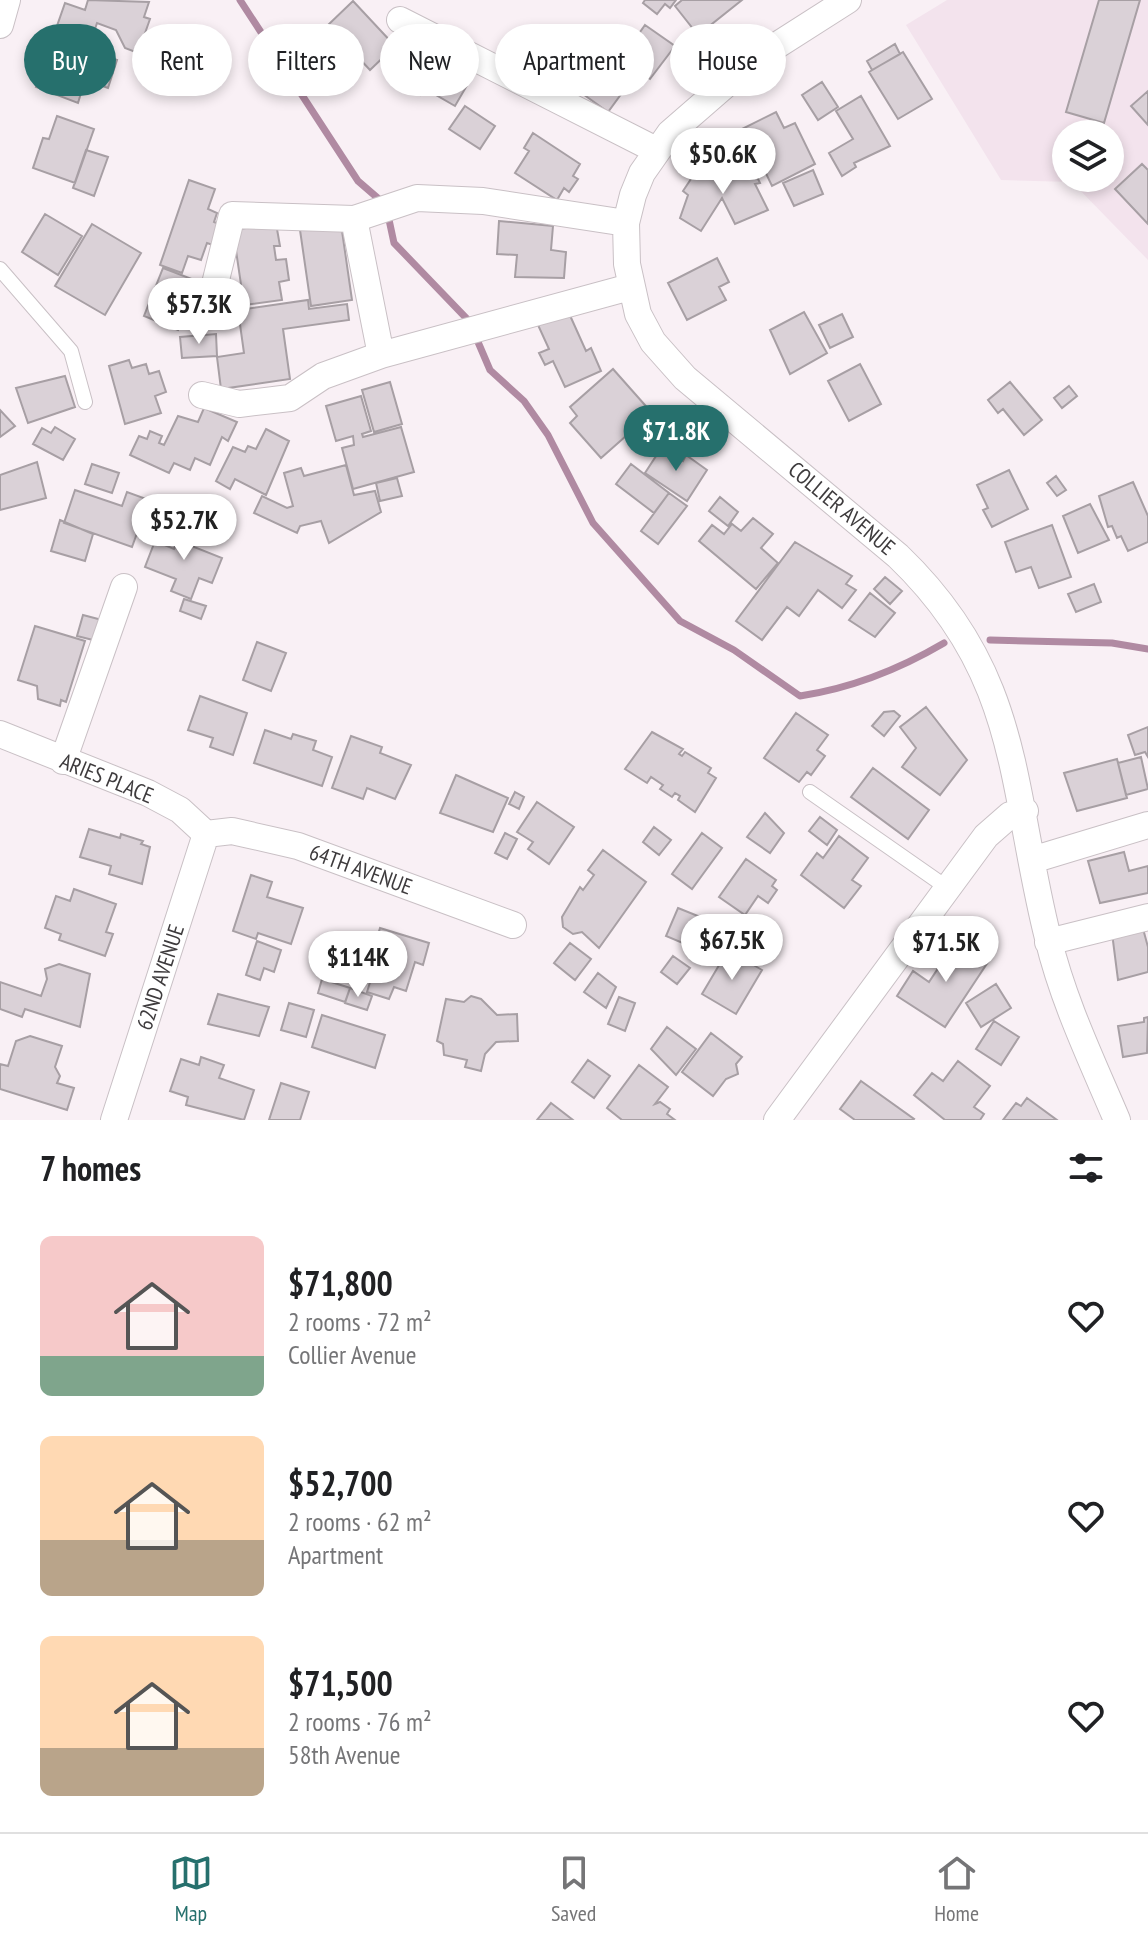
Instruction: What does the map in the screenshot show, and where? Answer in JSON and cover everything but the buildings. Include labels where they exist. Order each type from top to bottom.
[{"type":"street","points":[[0,24],[7,0]]},
{"type":"street","name":"COLLIER AVENUE","points":[[848,0],[754,60],[691,112],[656,150],[633,195],[626,223],[630,287],[653,342],[685,378],[898,556],[942,604],[977,659],[995,697],[1011,743],[1048,942],[1077,1026],[1117,1120]]},
{"type":"street","points":[[400,20],[656,150]]},
{"type":"street","points":[[210,304],[232,215],[354,219],[417,198],[483,201],[626,223]]},
{"type":"street","points":[[354,219],[381,355]]},
{"type":"street","points":[[202,395],[239,404],[290,398],[323,376],[381,355],[630,287]]},
{"type":"street","points":[[63,761],[124,587]]},
{"type":"street","name":"ARIES PLACE","points":[[0,734],[148,793],[180,810],[206,834]]},
{"type":"street","points":[[777,1120],[986,836],[1010,815],[1025,811]]},
{"type":"street","points":[[1032,860],[1148,825]]},
{"type":"street","name":"64TH AVENUE","points":[[206,834],[232,831],[298,846],[513,925]]},
{"type":"street","name":"62ND AVENUE","points":[[114,1120],[206,834]]},
{"type":"street","points":[[1048,942],[1148,917]]},
{"type":"lane","points":[[0,269],[71,351],[85,402]]},
{"type":"lane","points":[[810,792],[949,889]]},
{"type":"shaded area","points":[[947,0],[1148,0],[1148,260],[1082,192],[1124,192],[1124,120],[1052,120],[1052,181],[1001,180],[906,25]]},
{"type":"waterway","points":[[240,0],[358,181],[380,200]]},
{"type":"waterway","points":[[388,215],[394,243],[469,321],[490,370],[524,401],[548,435],[593,523],[680,621],[734,650],[800,696],[875,677],[944,643]]},
{"type":"waterway","points":[[990,640],[1112,643],[1148,649]]}]
